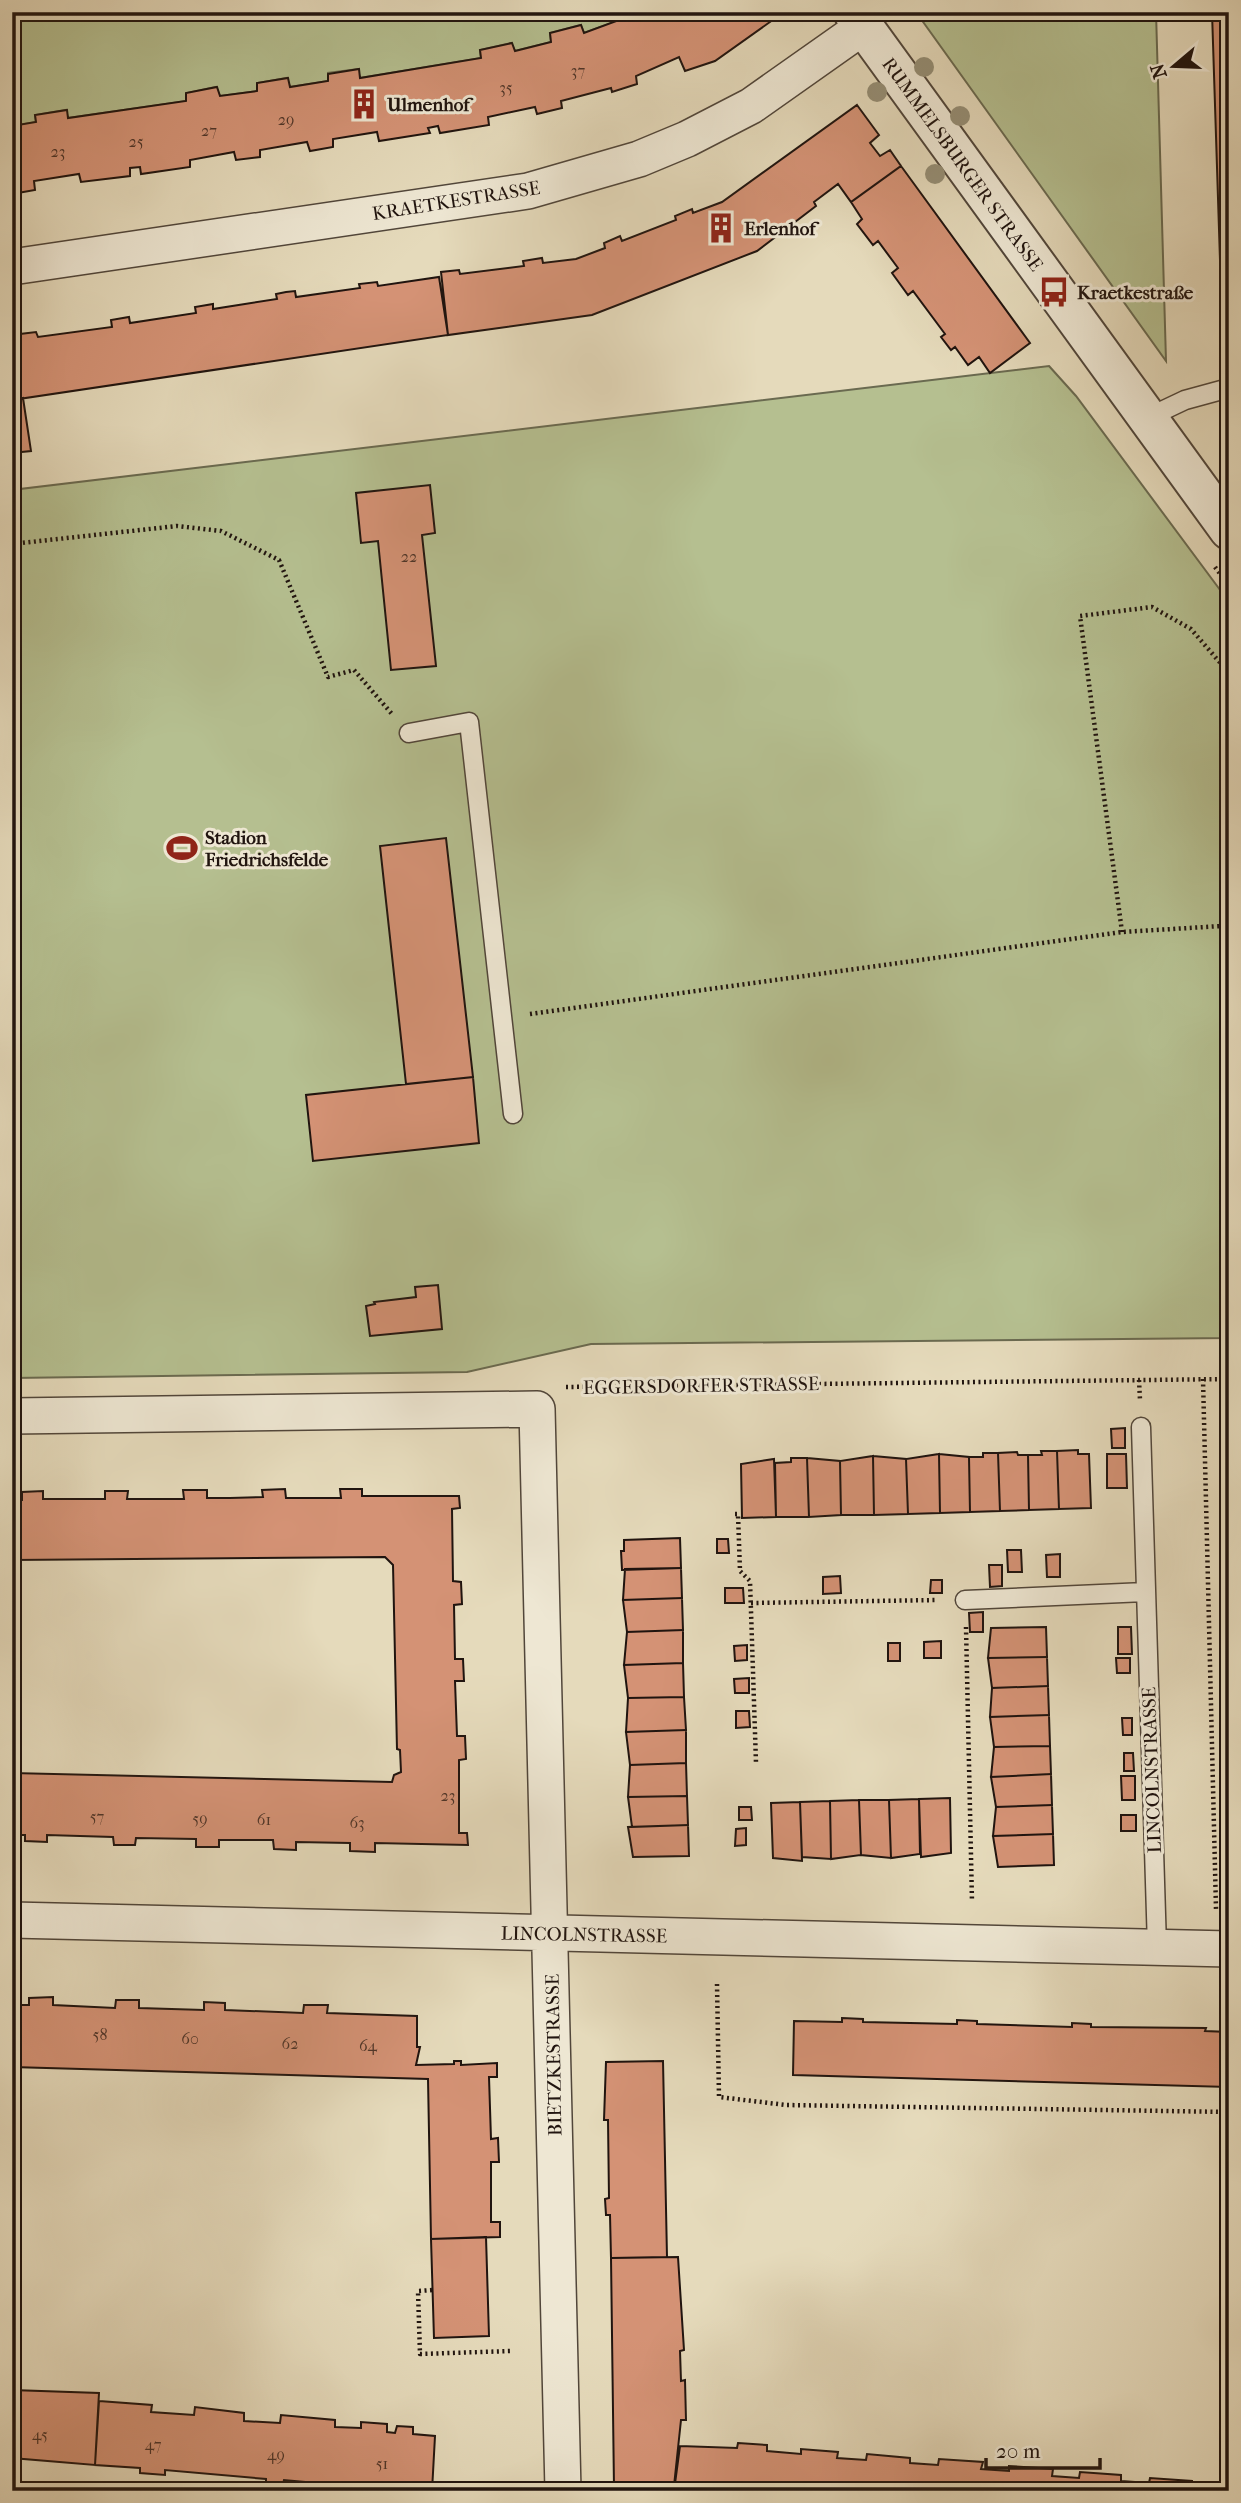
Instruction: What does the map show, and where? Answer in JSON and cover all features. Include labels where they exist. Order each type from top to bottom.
[{"type":"street","name":"KRAETKESTRASSE","points":[[12,267],[528,191],[639,159],[687,139],[751,106],[858,20]]},
{"type":"street","name":"RUMMELSBURGER STRASSE","points":[[858,20],[1229,530]]},
{"type":"street","points":[[12,1416],[537,1409]]},
{"type":"street","name":"BIETZKESTRASSE","points":[[537,1409],[563,2491]]},
{"type":"street","name":"LINCOLNSTRASSE","points":[[12,1920],[1229,1949]]},
{"type":"lane","points":[[1147,418],[1185,400],[1229,388]]},
{"type":"lane","points":[[409,733],[469,722],[513,1114]]},
{"type":"lane","name":"LINCOLNSTRASSE","points":[[1141,1427],[1157,1947]]},
{"type":"lane","points":[[965,1600],[1146,1592]]},
{"type":"path","points":[[12,544],[177,526],[221,530],[279,560],[328,677],[354,670],[409,733]]},
{"type":"path","points":[[1122,932],[1080,616],[1152,607],[1191,629],[1229,673]]},
{"type":"path","points":[[502,1018],[1122,932],[1222,926],[1229,929]]},
{"type":"path","points":[[1203,1379],[1216,1909]]},
{"type":"path","name":"EGGERSDORFER STRASSE","points":[[537,1409],[565,1387],[598,1385],[1229,1379]]},
{"type":"path","points":[[735,1514],[738,1514],[740,1571],[750,1581],[756,1763]]},
{"type":"path","points":[[751,1602],[965,1600],[972,1902]]},
{"type":"path","points":[[717,1984],[719,2097],[786,2105],[1229,2112]]},
{"type":"path","points":[[432,2290],[418,2291],[420,2354],[512,2351]]},
{"type":"green space","points":[[12,12],[619,12],[622,19],[584,33],[581,25],[550,33],[551,42],[515,51],[511,43],[480,50],[481,58],[360,78],[358,69],[328,73],[328,81],[290,87],[287,78],[257,83],[257,91],[220,96],[216,87],[187,93],[186,101],[68,118],[66,110],[35,115],[36,122],[12,126]]},
{"type":"green space","points":[[916,12],[1156,12],[1166,361]]},
{"type":"green space","points":[[1049,366],[1076,396],[1229,602],[1229,1338],[591,1344],[467,1372],[12,1378],[12,490]]},
{"type":"building","name":"Ulmenhof","points":[[619,12],[784,12],[715,61],[685,71],[679,57],[636,76],[637,84],[612,92],[611,88],[561,101],[562,108],[537,114],[535,107],[488,117],[489,125],[440,133],[438,126],[428,128],[430,133],[379,141],[377,132],[333,139],[333,147],[310,151],[307,142],[260,150],[260,157],[236,160],[234,152],[190,160],[190,167],[141,174],[140,167],[130,168],[130,176],[81,182],[79,174],[34,181],[35,190],[12,194],[12,126],[36,122],[35,115],[67,110],[68,118],[186,101],[186,93],[217,87],[220,96],[257,91],[257,83],[288,78],[290,87],[328,81],[328,74],[359,69],[360,78],[481,58],[480,50],[512,43],[515,51],[551,42],[550,33],[581,25],[584,33],[622,19]]},
{"type":"building","points":[[1212,12],[1229,12],[1229,260],[1220,260]]},
{"type":"building","name":"Erlenhof","points":[[857,105],[879,135],[870,143],[880,156],[890,150],[901,166],[851,202],[838,184],[814,202],[816,206],[757,251],[592,315],[448,335],[441,272],[459,270],[460,274],[524,266],[523,261],[542,258],[543,263],[576,259],[605,248],[604,243],[620,236],[622,241],[676,220],[675,216],[692,209],[693,213],[722,202]]},
{"type":"building","points":[[901,166],[1030,343],[990,373],[979,357],[968,365],[955,347],[951,350],[941,337],[945,334],[913,291],[908,295],[892,273],[898,268],[878,241],[873,245],[857,224],[862,219],[851,202]]},
{"type":"building","points":[[439,277],[448,335],[12,400],[12,335],[36,332],[38,337],[112,327],[111,320],[129,317],[130,323],[196,313],[195,307],[213,304],[213,309],[277,299],[276,294],[286,292],[295,291],[296,297],[360,288],[359,284],[377,282],[378,286]]},
{"type":"building","points":[[23,398],[31,451],[12,453],[12,400]]},
{"type":"building","points":[[430,485],[435,533],[422,535],[436,666],[391,670],[378,541],[361,543],[356,493]]},
{"type":"building","points":[[446,838],[473,1077],[406,1084],[380,846]]},
{"type":"building","points":[[473,1077],[479,1143],[313,1161],[306,1095]]},
{"type":"building","points":[[438,1285],[442,1329],[370,1336],[366,1306],[375,1304],[374,1302],[416,1297],[415,1287]]},
{"type":"building","points":[[1125,1428],[1125,1448],[1112,1448],[1111,1429]]},
{"type":"building","points":[[1078,1450],[1078,1454],[1089,1454],[1091,1508],[1059,1509],[1057,1451]]},
{"type":"building","points":[[1041,1451],[1057,1451],[1059,1509],[1029,1510],[1028,1455],[1042,1455]]},
{"type":"building","points":[[1017,1452],[1018,1455],[1028,1455],[1029,1510],[1000,1511],[998,1453]]},
{"type":"building","points":[[983,1453],[998,1453],[1000,1511],[970,1512],[969,1457],[983,1457]]},
{"type":"building","points":[[939,1454],[940,1513],[908,1514],[906,1459]]},
{"type":"building","points":[[939,1454],[969,1457],[970,1512],[940,1513]]},
{"type":"building","points":[[1107,1454],[1126,1454],[1127,1488],[1107,1488]]},
{"type":"building","points":[[873,1456],[906,1459],[908,1514],[874,1515]]},
{"type":"building","points":[[873,1456],[874,1515],[841,1515],[840,1461]]},
{"type":"building","points":[[791,1458],[807,1458],[809,1517],[776,1517],[775,1463],[791,1462]]},
{"type":"building","points":[[807,1458],[840,1461],[841,1515],[809,1517]]},
{"type":"building","points":[[774,1459],[776,1517],[742,1518],[741,1464]]},
{"type":"building","points":[[285,1489],[286,1498],[341,1498],[340,1489],[362,1489],[362,1496],[459,1496],[460,1508],[452,1509],[453,1581],[461,1582],[462,1604],[454,1605],[455,1659],[463,1659],[464,1681],[455,1681],[457,1736],[465,1736],[466,1759],[459,1760],[459,1833],[467,1833],[468,1845],[375,1843],[375,1852],[350,1851],[350,1843],[296,1842],[296,1850],[274,1849],[273,1840],[219,1840],[219,1847],[196,1847],[196,1839],[136,1838],[135,1845],[114,1845],[113,1837],[47,1835],[47,1842],[25,1841],[25,1835],[12,1835],[12,1773],[392,1782],[394,1775],[401,1772],[400,1750],[397,1749],[393,1565],[385,1557],[12,1560],[12,1500],[22,1500],[22,1492],[43,1491],[43,1499],[105,1499],[105,1491],[128,1491],[127,1499],[184,1499],[183,1490],[207,1490],[207,1498],[230,1498],[263,1497],[262,1490]]},
{"type":"building","points":[[680,1538],[681,1568],[622,1570],[621,1551],[624,1551],[624,1540]]},
{"type":"building","points":[[717,1539],[728,1539],[729,1553],[717,1553]]},
{"type":"building","points":[[1007,1550],[1021,1550],[1022,1572],[1008,1572]]},
{"type":"building","points":[[1060,1554],[1060,1577],[1047,1577],[1046,1555]]},
{"type":"building","points":[[989,1565],[1002,1565],[1002,1586],[990,1587]]},
{"type":"building","points":[[681,1568],[682,1598],[623,1600],[625,1569]]},
{"type":"building","points":[[840,1576],[841,1593],[823,1594],[823,1577]]},
{"type":"building","points":[[931,1580],[942,1580],[942,1593],[930,1593]]},
{"type":"building","points":[[725,1588],[743,1588],[744,1603],[725,1603]]},
{"type":"building","points":[[682,1598],[683,1630],[627,1632],[623,1600]]},
{"type":"building","points":[[983,1612],[983,1632],[970,1632],[969,1613]]},
{"type":"building","points":[[1046,1627],[1047,1657],[988,1658],[991,1628]]},
{"type":"building","points":[[1118,1627],[1131,1627],[1132,1654],[1118,1654]]},
{"type":"building","points":[[683,1630],[683,1663],[624,1665],[627,1632]]},
{"type":"building","points":[[941,1641],[941,1658],[924,1658],[924,1642]]},
{"type":"building","points":[[888,1643],[900,1643],[900,1661],[888,1661]]},
{"type":"building","points":[[747,1645],[747,1660],[735,1661],[734,1646]]},
{"type":"building","points":[[1047,1657],[1048,1686],[992,1688],[988,1658]]},
{"type":"building","points":[[1116,1658],[1130,1658],[1130,1673],[1117,1673]]},
{"type":"building","points":[[683,1663],[684,1697],[628,1698],[624,1665]]},
{"type":"building","points":[[749,1678],[749,1693],[735,1693],[734,1679]]},
{"type":"building","points":[[1048,1686],[1049,1715],[990,1717],[992,1688]]},
{"type":"building","points":[[684,1697],[686,1730],[626,1732],[628,1698]]},
{"type":"building","points":[[736,1711],[749,1711],[750,1727],[736,1728]]},
{"type":"building","points":[[1049,1715],[1050,1746],[994,1747],[990,1717]]},
{"type":"building","points":[[1122,1718],[1132,1718],[1132,1735],[1123,1735]]},
{"type":"building","points":[[686,1730],[686,1763],[630,1765],[626,1732]]},
{"type":"building","points":[[1050,1746],[1051,1774],[991,1777],[994,1747]]},
{"type":"building","points":[[1124,1753],[1133,1753],[1134,1771],[1124,1771]]},
{"type":"building","points":[[686,1763],[687,1796],[628,1797],[630,1765]]},
{"type":"building","points":[[1051,1774],[1052,1805],[996,1807],[991,1777]]},
{"type":"building","points":[[1121,1776],[1135,1776],[1135,1800],[1122,1800]]},
{"type":"building","points":[[687,1796],[688,1825],[632,1827],[628,1797]]},
{"type":"building","points":[[950,1798],[951,1853],[921,1857],[919,1799]]},
{"type":"building","points":[[919,1799],[920,1854],[891,1858],[889,1800]]},
{"type":"building","points":[[859,1800],[889,1800],[891,1858],[861,1855]]},
{"type":"building","points":[[859,1800],[861,1855],[831,1859],[830,1801]]},
{"type":"building","points":[[830,1801],[831,1859],[802,1857],[800,1802]]},
{"type":"building","points":[[800,1802],[802,1861],[773,1858],[771,1803]]},
{"type":"building","points":[[1052,1805],[1053,1834],[993,1836],[996,1807]]},
{"type":"building","points":[[739,1807],[751,1807],[752,1820],[739,1820]]},
{"type":"building","points":[[1121,1815],[1136,1815],[1136,1831],[1121,1831]]},
{"type":"building","points":[[688,1825],[689,1856],[633,1857],[628,1827]]},
{"type":"building","points":[[746,1828],[746,1845],[735,1846],[736,1829]]},
{"type":"building","points":[[1053,1834],[1054,1865],[998,1867],[993,1836]]},
{"type":"building","points":[[53,1997],[53,2005],[115,2008],[116,2000],[139,2000],[139,2008],[204,2010],[204,2002],[225,2003],[225,2010],[303,2013],[304,2005],[328,2005],[327,2013],[417,2016],[417,2047],[420,2047],[416,2065],[454,2064],[454,2061],[461,2061],[461,2065],[497,2063],[497,2077],[489,2077],[491,2139],[498,2138],[499,2162],[491,2162],[491,2222],[500,2222],[500,2237],[431,2239],[428,2079],[12,2067],[12,2005],[29,2005],[29,1998]]},
{"type":"building","points":[[842,2018],[863,2019],[863,2022],[957,2024],[957,2020],[977,2021],[977,2024],[1072,2027],[1072,2023],[1091,2024],[1091,2027],[1206,2028],[1205,2031],[1229,2032],[1229,2087],[793,2075],[794,2021],[842,2022]]},
{"type":"building","points":[[663,2061],[667,2257],[611,2258],[610,2215],[606,2215],[605,2199],[609,2198],[608,2120],[604,2120],[606,2062]]},
{"type":"building","points":[[486,2237],[489,2336],[434,2338],[431,2239]]},
{"type":"building","points":[[678,2257],[684,2350],[680,2351],[681,2381],[685,2380],[686,2420],[681,2420],[674,2486],[614,2487],[611,2258]]},
{"type":"building","points":[[12,2390],[99,2393],[95,2465],[12,2458]]},
{"type":"building","points":[[99,2401],[152,2405],[151,2412],[194,2415],[195,2407],[244,2413],[244,2421],[280,2423],[281,2415],[335,2420],[335,2427],[361,2428],[361,2422],[387,2424],[387,2432],[395,2433],[397,2426],[413,2427],[413,2434],[435,2436],[432,2491],[371,2491],[371,2488],[284,2480],[283,2484],[266,2483],[266,2479],[165,2470],[165,2475],[140,2473],[140,2468],[95,2465]]},
{"type":"building","points":[[738,2443],[767,2445],[767,2451],[801,2454],[801,2449],[838,2452],[837,2458],[866,2460],[867,2454],[910,2458],[910,2463],[938,2465],[939,2459],[983,2462],[981,2469],[1009,2471],[1009,2466],[1053,2469],[1052,2476],[1079,2478],[1080,2472],[1121,2475],[1121,2481],[1149,2483],[1150,2478],[1192,2481],[1192,2488],[1227,2491],[674,2491],[680,2446],[737,2448]]},
{"type":"place","name":"Ulmenhof","points":[[364,104]]},
{"type":"place","name":"Erlenhof","points":[[721,228]]},
{"type":"place","name":"Kraetkestraße","points":[[1054,292]]},
{"type":"place","name":"Stadion Friedrichsfelde","points":[[182,848]]}]
